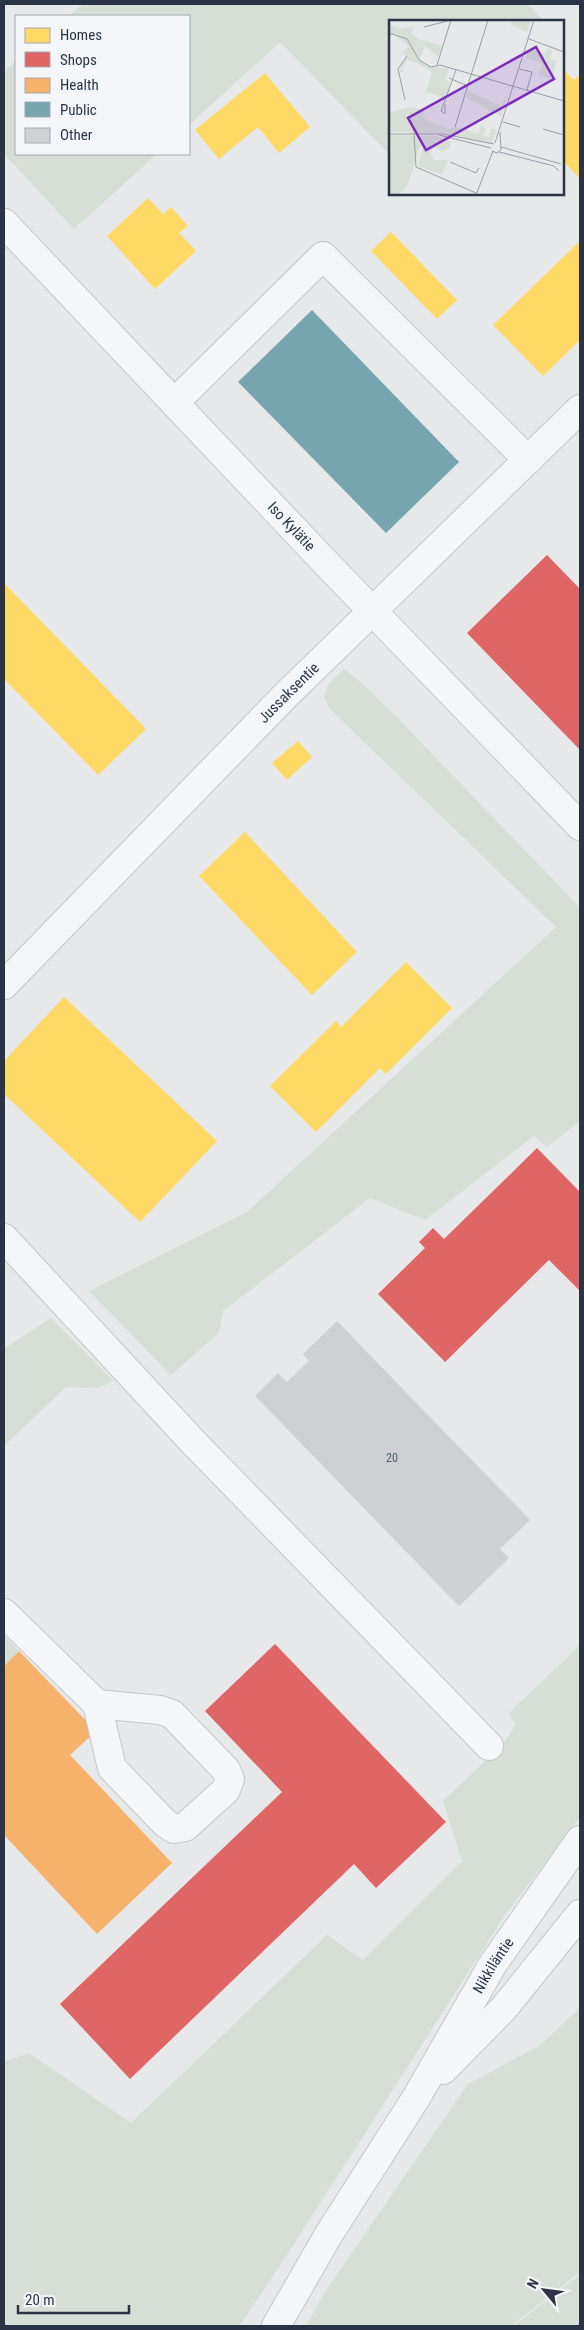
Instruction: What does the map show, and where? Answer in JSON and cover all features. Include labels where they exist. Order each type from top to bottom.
[{"type":"street","name":"Iso Kylätie","points":[[4,223],[580,826]]},
{"type":"street","points":[[175,402],[323,256],[528,460]]},
{"type":"street","name":"Jussaksentie","points":[[4,985],[285,696],[580,409]]},
{"type":"street","points":[[8,1250],[489,1746]]},
{"type":"street","points":[[8,1624],[97,1704],[112,1768],[169,1826],[174,1829],[185,1827],[226,1790],[230,1779],[226,1770],[172,1714],[160,1710],[97,1704]]},
{"type":"street","name":"Nikkiläntie","points":[[276,2326],[329,2234],[416,2098],[493,1964],[580,1840]]},
{"type":"street","name":"Nikkiläntie","points":[[416,2098],[504,2008],[580,1914]]},
{"type":"shaded area","points":[[83,4],[528,4],[543,20],[389,20],[389,154],[280,42],[190,124],[190,15],[70,15]]},
{"type":"shaded area","points":[[15,62],[15,155],[156,155],[74,229],[4,154],[4,72]]},
{"type":"shaded area","points":[[344,669],[361,682],[396,716],[580,908],[580,1121],[547,1147],[534,1136],[425,1220],[370,1198],[223,1311],[219,1333],[171,1375],[89,1291],[247,1212],[556,927],[330,709],[324,697],[328,685]]},
{"type":"shaded area","points":[[51,1318],[113,1380],[99,1388],[66,1387],[4,1446],[4,1349]]},
{"type":"shaded area","points":[[4,1635],[19,1651],[4,1666]]},
{"type":"shaded area","points":[[580,1645],[580,1817],[507,1912],[281,2264],[239,2326],[4,2326],[4,2062],[29,2053],[131,2123],[327,1935],[363,1960],[462,1861],[443,1801],[505,1742],[516,1724],[508,1714]]},
{"type":"shaded area","points":[[580,2008],[580,2272],[511,2326],[306,2326],[327,2289],[468,2084],[539,2046]]},
{"type":"shaded area","points":[[580,2275],[580,2326],[513,2326]]},
{"type":"building: Homes","points":[[564,70],[574,80],[579,75],[580,77],[580,179],[564,162]]},
{"type":"building: Homes","points":[[265,73],[310,127],[279,153],[258,127],[219,159],[195,130]]},
{"type":"building: Homes","points":[[148,198],[163,214],[171,207],[188,226],[179,233],[196,251],[155,289],[107,236]]},
{"type":"building: Homes","points":[[391,232],[457,300],[437,319],[371,251]]},
{"type":"building: Homes","points":[[580,241],[580,340],[543,376],[493,325]]},
{"type":"building: Homes","points":[[4,583],[146,729],[98,775],[4,679]]},
{"type":"building: Homes","points":[[298,741],[312,757],[287,780],[272,763]]},
{"type":"building: Homes","points":[[245,832],[357,952],[312,995],[199,876]]},
{"type":"building: Homes","points":[[406,962],[452,1008],[386,1074],[380,1068],[316,1132],[270,1086],[336,1021],[341,1027]]},
{"type":"building: Homes","points":[[64,997],[217,1141],[140,1222],[4,1094],[4,1061]]},
{"type":"building: Shops","points":[[547,555],[580,589],[580,750],[467,633]]},
{"type":"building: Shops","points":[[537,1148],[580,1192],[580,1291],[549,1260],[445,1362],[378,1294],[425,1248],[419,1242],[433,1228],[444,1239]]},
{"type":"building: Shops","points":[[275,1644],[446,1822],[376,1888],[354,1864],[130,2079],[60,2004],[282,1792],[205,1711]]},
{"type":"building: Health","points":[[19,1651],[96,1731],[70,1755],[172,1863],[97,1934],[4,1835],[4,1666]]},
{"type":"building: Public","points":[[312,310],[459,462],[386,533],[238,382]]},
{"type":"building: Other","points":[[337,1321],[530,1520],[500,1549],[509,1558],[459,1606],[255,1396],[278,1373],[287,1382],[309,1361],[303,1354]]}]
